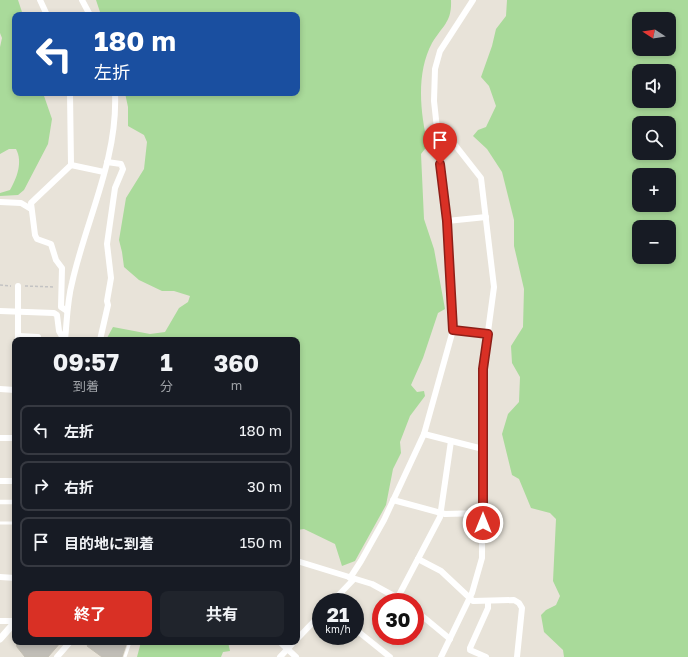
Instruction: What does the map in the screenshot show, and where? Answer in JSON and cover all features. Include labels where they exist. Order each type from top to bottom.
[{"type":"street","points":[[40,0],[46,12]]},
{"type":"street","points":[[82,0],[88,12]]},
{"type":"street","points":[[340,593],[352,578],[367,551],[424,434],[453,330],[447,221],[434,102],[435,69],[437,59],[448,38],[473,0]]},
{"type":"street","points":[[67,311],[61,307],[62,268],[56,260],[51,244],[37,239],[35,235],[31,203],[71,165],[70,96]]},
{"type":"street","points":[[65,337],[67,311],[72,282],[107,162],[115,96]]},
{"type":"street","points":[[437,130],[452,141],[478,172],[481,178],[494,288],[483,369],[482,558],[469,599],[441,657]]},
{"type":"street","points":[[101,337],[112,278],[107,244],[115,188],[123,169],[121,164],[107,162]]},
{"type":"street","points":[[71,165],[104,172]]},
{"type":"street","points":[[0,202],[21,203],[31,209]]},
{"type":"street","points":[[447,221],[486,217]]},
{"type":"street","points":[[18,286],[18,337]]},
{"type":"street","points":[[0,311],[54,313],[57,315],[59,332],[63,337]]},
{"type":"street","points":[[453,330],[488,334]]},
{"type":"street","points":[[0,389],[12,390]]},
{"type":"street","points":[[424,434],[483,449]]},
{"type":"street","points":[[0,438],[12,438]]},
{"type":"street","points":[[400,593],[441,514],[451,441]]},
{"type":"street","points":[[0,481],[12,480]]},
{"type":"street","points":[[393,500],[441,514],[483,513]]},
{"type":"street","points":[[0,502],[12,502]]},
{"type":"street","points":[[418,559],[441,571],[467,594],[469,599],[475,602],[514,600],[520,603],[522,608],[517,657]]},
{"type":"street","points":[[300,561],[372,584],[390,593]]},
{"type":"street","points":[[0,577],[12,578]]},
{"type":"street","points":[[486,657],[470,650],[470,648],[488,608],[488,602]]},
{"type":"street","points":[[424,617],[450,639]]},
{"type":"street","points":[[0,621],[12,622]]},
{"type":"street","points":[[300,636],[312,623]]},
{"type":"street","points":[[0,639],[12,625]]},
{"type":"street","points":[[364,637],[390,657]]},
{"type":"street","points":[[57,657],[67,645]]},
{"type":"street","points":[[283,645],[296,657]]},
{"type":"street","points":[[280,657],[291,645]]},
{"type":"lane","points":[[0,523],[12,524]]},
{"type":"lane","points":[[126,657],[129,645]]},
{"type":"path","points":[[0,285],[61,287]]},
{"type":"green space","points":[[0,0],[18,0],[22,12],[12,12],[12,96],[44,96],[52,119],[48,144],[24,190],[18,195],[0,196],[0,193],[10,190],[17,175],[19,159],[16,149],[9,149],[0,154],[0,47],[2,38],[0,33]]},
{"type":"green space","points":[[96,0],[451,0],[448,19],[432,43],[427,55],[421,93],[423,120],[428,145],[421,154],[424,219],[434,249],[445,309],[438,313],[423,358],[411,385],[417,392],[424,391],[425,396],[410,416],[400,442],[401,453],[393,469],[386,505],[355,561],[342,566],[335,544],[304,529],[300,530],[300,337],[108,337],[113,327],[150,334],[165,332],[179,308],[188,302],[190,296],[174,291],[162,291],[139,280],[124,267],[119,240],[126,198],[144,169],[147,142],[144,135],[128,126],[128,107],[126,96],[300,96],[300,12],[100,12]]},
{"type":"green space","points":[[507,0],[688,0],[688,657],[564,657],[563,650],[544,632],[541,615],[546,610],[556,605],[560,596],[553,581],[556,519],[550,513],[531,508],[519,479],[512,475],[502,434],[508,414],[519,402],[520,377],[512,363],[511,346],[523,327],[524,289],[514,246],[514,220],[502,172],[487,149],[473,136],[478,130],[486,127],[496,106],[489,86],[481,77],[492,46],[496,29],[506,16]]},
{"type":"green space","points":[[140,645],[229,645],[230,651],[223,652],[221,657],[137,657]]},
{"type":"building","points":[[17,645],[58,645],[48,657],[25,657]]},
{"type":"building","points":[[126,645],[122,657],[102,657],[87,646]]},
{"type":"route","points":[[440,164],[447,221],[453,330],[488,334],[483,369],[483,523]]}]
